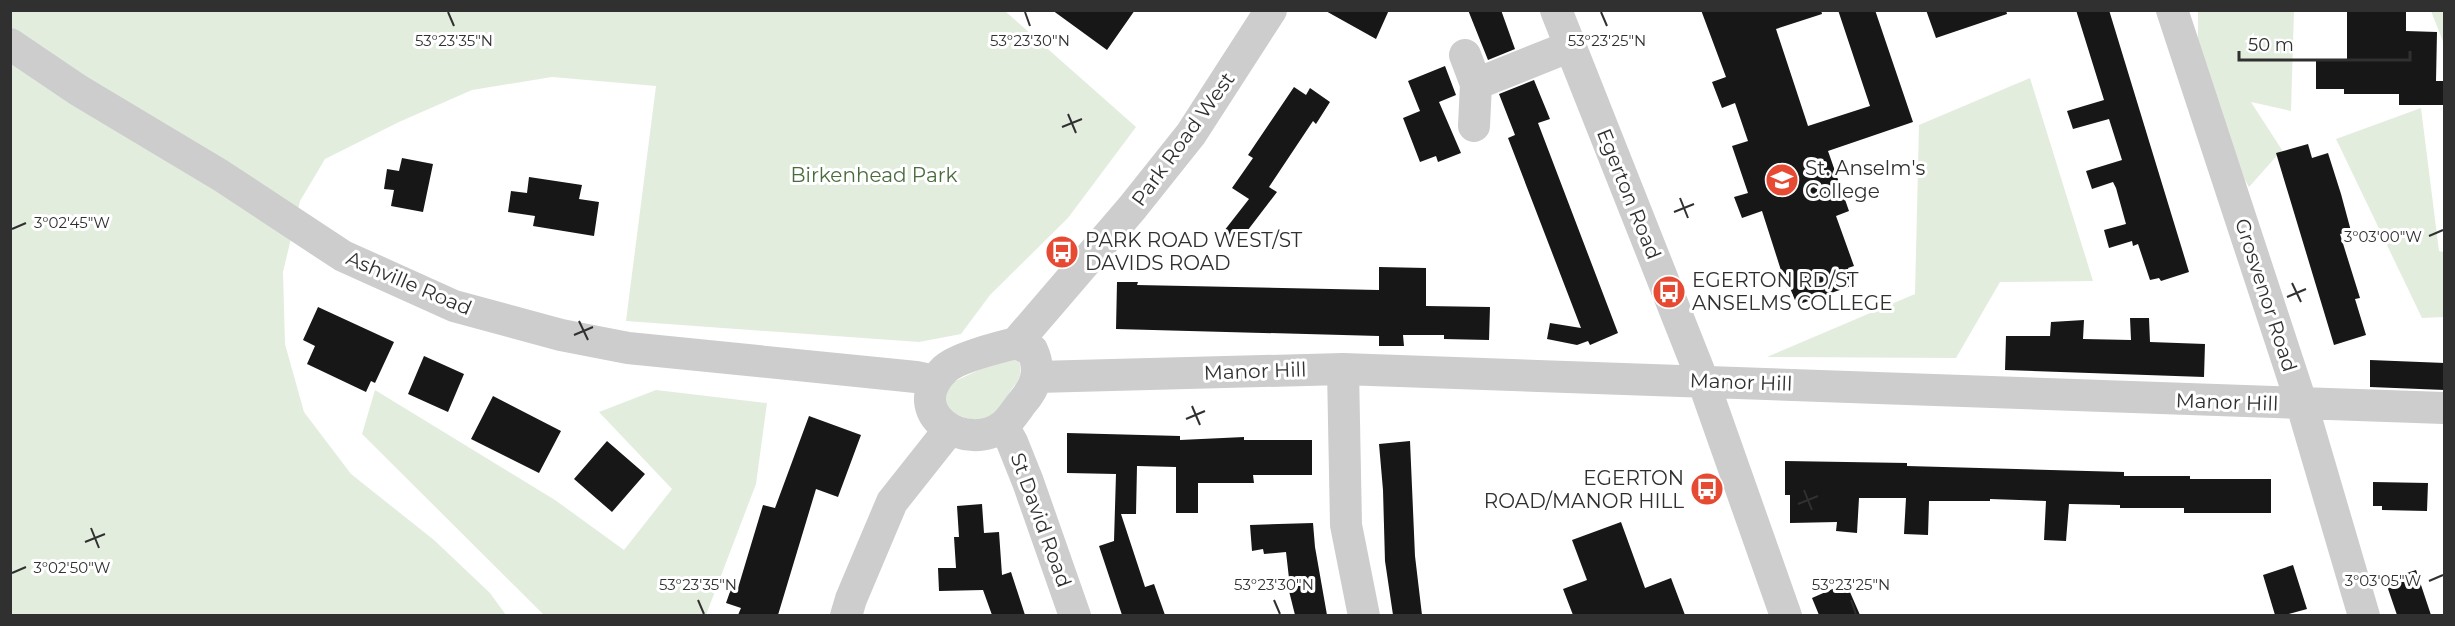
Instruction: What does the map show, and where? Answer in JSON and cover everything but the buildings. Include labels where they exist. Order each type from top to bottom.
[{"type":"street","name":"Park Road West","points":[[1016,343],[1132,208],[1191,134],[1271,10]]},
{"type":"street","name":"Egerton Road","points":[[1556,10],[1704,381],[1786,615]]},
{"type":"street","name":"Grosvenor Road","points":[[2172,10],[2302,405],[2364,615]]},
{"type":"street","name":"Ashville Road","points":[[10,44],[78,90],[220,175],[343,256],[454,306],[561,335],[628,348],[935,381]]},
{"type":"street","points":[[1476,84],[1571,46]]},
{"type":"street","points":[[1465,55],[1476,84],[1474,126]]},
{"type":"street","points":[[1016,343],[1032,350],[1038,363],[1037,377],[1027,398],[1003,426],[983,434],[966,435],[949,430],[936,419],[929,397],[935,381],[945,368],[995,348],[1016,343]]},
{"type":"street","points":[[1343,369],[1346,525],[1364,615]]},
{"type":"street","name":"Manor Hill","points":[[1037,377],[1343,369],[2302,405],[2445,408]]},
{"type":"street","name":"St David Road","points":[[1003,426],[1028,482],[1075,615]]},
{"type":"street","points":[[846,615],[850,598],[892,502],[949,430]]},
{"type":"green space","name":"Birkenhead Park","points":[[10,11],[1005,11],[1136,127],[1068,218],[990,295],[961,334],[919,342],[626,321],[656,86],[552,77],[472,90],[399,122],[325,159],[300,201],[283,272],[285,344],[304,412],[351,474],[434,540],[490,593],[506,615],[11,615]]},
{"type":"green space","points":[[2198,11],[2294,11],[2291,111],[2251,102],[2282,150],[2249,187],[2237,166],[2198,47]]},
{"type":"green space","points":[[2431,11],[2444,11],[2444,44]]},
{"type":"green space","points":[[2030,78],[2093,281],[2000,282],[1956,358],[1767,357],[1915,294],[1919,125]]},
{"type":"green space","points":[[2421,108],[2439,251],[2444,252],[2444,317],[2422,318],[2336,139]]},
{"type":"green space","points":[[1011,355],[1019,360],[1020,376],[1005,403],[992,416],[977,420],[969,419],[945,409],[945,389],[953,382]]},
{"type":"green space","points":[[375,390],[555,500],[624,550],[672,489],[599,412],[656,390],[767,403],[756,484],[706,615],[544,615],[362,434]]},
{"type":"place","name":"St. Anselm's College","points":[[1782,180]]},
{"type":"place","name":"PARK ROAD WEST/ST DAVIDS ROAD","points":[[1062,252]]},
{"type":"place","name":"EGERTON RD/ST ANSELMS COLLEGE","points":[[1669,292]]},
{"type":"place","name":"EGERTON ROAD/MANOR HILL","points":[[1707,489]]}]
